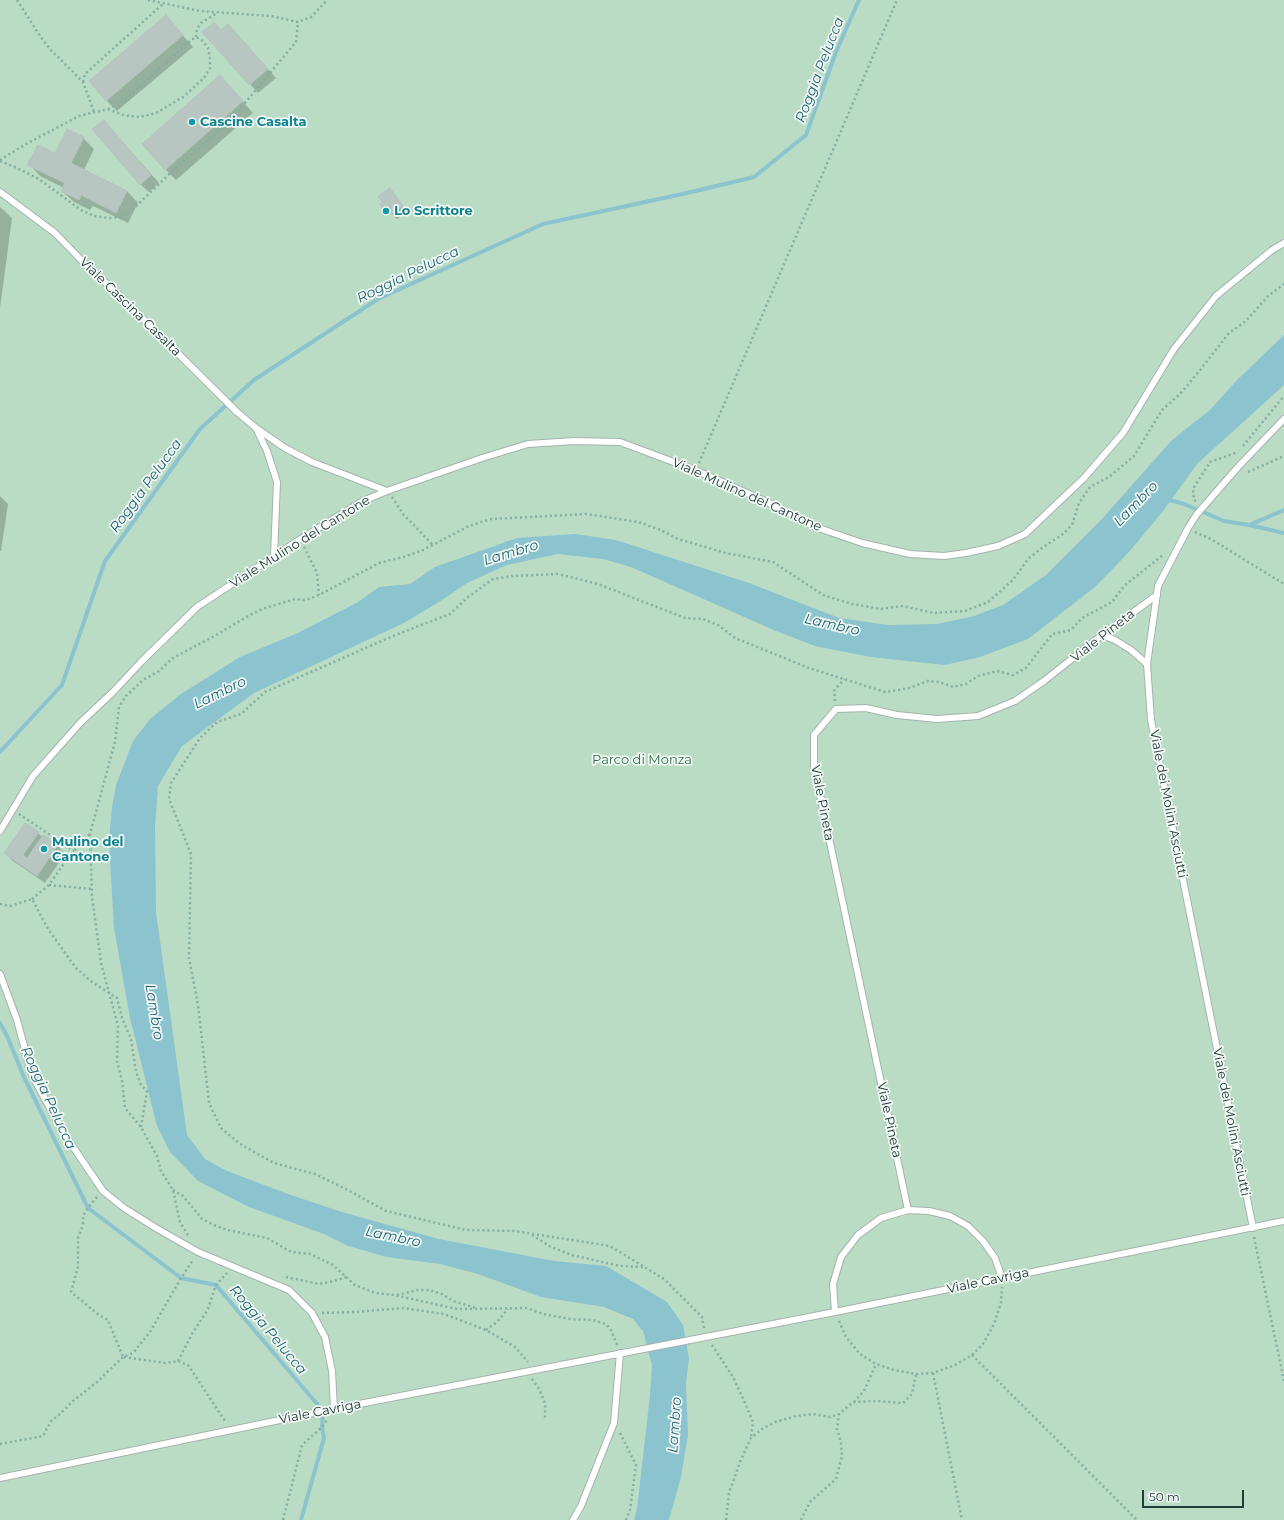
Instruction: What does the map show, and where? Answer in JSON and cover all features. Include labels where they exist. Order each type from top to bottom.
[{"type":"lane","name":"Viale Cascina Casalta","points":[[0,192],[55,233],[237,412],[256,428],[285,448],[312,462],[349,478],[387,491]]},
{"type":"lane","name":"Viale Mulino del Cantone","points":[[0,831],[33,776],[76,728],[197,607],[299,540],[363,501],[387,491],[482,458],[528,444],[574,441],[620,442],[695,470],[767,502],[813,526],[862,543],[910,554],[944,556],[966,554],[998,546],[1025,534],[1084,478],[1123,433],[1174,349],[1216,296],[1272,250],[1284,243]]},
{"type":"lane","name":"Viale dei Molini Asciutti","points":[[1252,1228],[1151,720],[1147,664],[1158,586],[1188,528],[1197,514],[1238,467],[1284,419]]},
{"type":"lane","name":"Viale Cascina Casalta","points":[[256,428],[267,451],[277,482],[274,556]]},
{"type":"lane","name":"Viale Pineta","points":[[908,1210],[814,767],[814,735],[836,709],[866,708],[897,715],[937,719],[978,716],[1015,701],[1067,664],[1102,635],[1157,594]]},
{"type":"lane","points":[[1102,635],[1115,640],[1131,650],[1147,664]]},
{"type":"lane","points":[[0,974],[18,1020],[32,1075],[63,1132],[102,1191],[124,1208],[198,1252],[288,1290],[312,1313],[325,1337],[332,1372],[334,1409]]},
{"type":"lane","points":[[835,1312],[833,1284],[842,1257],[858,1234],[881,1218],[908,1210],[929,1211],[950,1216],[968,1226],[983,1241],[995,1258],[1002,1278]]},
{"type":"lane","name":"Viale Cavriga","points":[[0,1478],[334,1409],[537,1371],[620,1353],[835,1312],[1284,1221]]},
{"type":"lane","points":[[573,1520],[581,1506],[614,1423],[620,1353]]},
{"type":"path","points":[[17,0],[49,48],[83,82],[94,112]]},
{"type":"path","points":[[148,0],[200,11],[271,16],[298,22],[311,17],[327,0]]},
{"type":"path","points":[[695,470],[897,0]]},
{"type":"path","points":[[83,82],[85,74],[164,3]]},
{"type":"path","points":[[196,37],[197,29],[201,23],[217,12]]},
{"type":"path","points":[[0,160],[39,179],[81,210],[94,216],[109,218],[121,217],[132,210],[180,164],[229,122],[296,42],[298,22]]},
{"type":"path","points":[[0,160],[26,144],[79,116],[108,109],[125,100],[196,37]]},
{"type":"path","points":[[108,109],[123,115],[140,117],[156,113],[183,97],[204,78],[210,68],[208,48],[203,41],[196,37]]},
{"type":"path","points":[[0,1444],[42,1436],[51,1421],[73,1401],[98,1382],[124,1357],[133,1353],[150,1332],[181,1278],[198,1252],[180,1222],[173,1190],[161,1171],[157,1156],[141,1127],[125,1108],[122,1081],[117,1061],[118,1026],[101,963],[92,890],[90,834],[115,742],[119,707],[126,696],[143,680],[159,671],[173,658],[262,609],[295,599],[306,600],[319,595],[379,562],[403,557],[422,550],[469,526],[491,519],[587,514],[638,522],[661,530],[678,539],[719,551],[773,562],[823,595],[852,604],[881,609],[902,606],[934,613],[965,611],[988,602],[1013,580],[1028,559],[1063,534],[1072,525],[1079,503],[1090,487],[1108,477],[1134,456],[1162,410],[1180,394],[1229,333],[1246,322],[1268,296],[1284,284]]},
{"type":"path","points":[[1193,489],[1210,462],[1238,452],[1284,396]]},
{"type":"path","points":[[1247,472],[1284,456]]},
{"type":"path","points":[[387,491],[403,514],[432,544]]},
{"type":"path","points":[[1188,528],[1211,540],[1284,584]]},
{"type":"path","points":[[299,540],[306,550],[317,573],[319,595]]},
{"type":"path","points":[[726,1520],[730,1493],[740,1462],[751,1438],[753,1422],[733,1377],[706,1337],[702,1317],[664,1279],[610,1246],[515,1231],[466,1230],[386,1212],[346,1189],[315,1174],[274,1163],[240,1144],[221,1128],[210,1103],[198,1005],[189,958],[191,854],[169,798],[171,783],[200,738],[217,722],[241,714],[265,692],[393,636],[450,614],[468,597],[493,579],[512,576],[558,574],[598,584],[685,618],[703,619],[718,625],[735,638],[809,668],[885,692],[910,688],[927,681],[939,682],[953,687],[966,684],[978,676],[997,671],[1013,675],[1026,668],[1052,634],[1071,630],[1082,618],[1112,602],[1124,586],[1167,552]]},
{"type":"path","points":[[836,709],[834,691],[844,679]]},
{"type":"path","points":[[12,809],[74,851]]},
{"type":"path","points":[[0,905],[10,906],[32,898],[48,885],[74,851],[90,834]]},
{"type":"path","points":[[48,885],[92,890]]},
{"type":"path","points":[[32,898],[48,929],[76,968],[92,982],[117,998],[122,1018],[131,1039],[136,1072],[141,1085],[147,1091],[141,1127]]},
{"type":"path","points":[[173,1190],[183,1196],[202,1219],[214,1226],[267,1238],[291,1252],[310,1254],[333,1264],[355,1285],[368,1290],[457,1309],[527,1308],[543,1314],[570,1319],[593,1320],[606,1324],[620,1353]]},
{"type":"path","points":[[102,1191],[83,1216],[83,1225],[78,1238],[78,1268],[71,1292],[99,1315],[108,1320],[124,1357]]},
{"type":"path","points":[[1252,1228],[1284,1381]]},
{"type":"path","points":[[530,1233],[551,1247],[572,1255],[620,1266],[644,1267]]},
{"type":"path","points":[[178,1361],[192,1334],[208,1309],[216,1285],[233,1266]]},
{"type":"path","points":[[282,1276],[319,1284],[346,1277]]},
{"type":"path","points":[[835,1312],[846,1337],[860,1354],[876,1364],[894,1370],[916,1374],[933,1373],[955,1365],[972,1356],[983,1344],[994,1324],[1001,1303],[1002,1278]]},
{"type":"path","points":[[394,1295],[418,1290],[429,1290],[442,1294],[453,1301],[479,1309]]},
{"type":"path","points":[[312,1313],[356,1312],[404,1308],[444,1314],[486,1330],[515,1347],[537,1371]]},
{"type":"path","points":[[486,1330],[497,1322],[508,1308]]},
{"type":"path","points":[[972,1356],[1137,1520]]},
{"type":"path","points":[[124,1357],[165,1363],[178,1361],[188,1365],[223,1419],[235,1430]]},
{"type":"path","points":[[751,1438],[762,1429],[786,1418],[813,1414],[830,1417],[839,1414],[864,1391],[876,1364]]},
{"type":"path","points":[[526,1373],[539,1389],[545,1403],[545,1418]]},
{"type":"path","points":[[933,1373],[962,1520]]},
{"type":"path","points":[[853,1402],[877,1401],[903,1403],[912,1394],[916,1374]]},
{"type":"path","points":[[283,1520],[302,1445],[322,1427],[334,1409]]},
{"type":"path","points":[[801,1520],[810,1502],[836,1479],[842,1456],[841,1443],[837,1429],[839,1414]]},
{"type":"path","points":[[614,1423],[636,1465],[630,1510],[626,1520]]},
{"type":"green space","name":"Parco di Monza","points":[[0,0],[1284,0],[1284,1520],[0,1520]]},
{"type":"water","name":"Lambro","points":[[1284,335],[1284,385],[1197,464],[1163,511],[1129,552],[1095,587],[1028,639],[980,657],[945,665],[871,657],[815,646],[776,631],[631,567],[603,559],[558,554],[507,565],[467,583],[404,623],[254,693],[182,746],[158,786],[155,827],[156,912],[187,1135],[205,1159],[227,1171],[288,1194],[342,1212],[439,1239],[554,1261],[606,1266],[667,1302],[683,1325],[689,1358],[686,1383],[688,1435],[681,1477],[669,1520],[634,1520],[637,1509],[652,1365],[643,1331],[633,1319],[604,1307],[541,1297],[478,1274],[440,1264],[387,1257],[348,1246],[324,1234],[249,1207],[198,1181],[170,1152],[157,1126],[130,1018],[114,928],[109,840],[116,785],[133,741],[150,719],[181,694],[240,657],[298,633],[358,602],[379,587],[410,584],[435,567],[517,538],[575,534],[616,540],[749,583],[839,618],[888,625],[938,624],[974,616],[1003,605],[1046,575],[1101,520],[1172,440],[1210,410],[1237,380]]},
{"type":"building","points":[[166,15],[183,35],[106,101],[89,81]]},
{"type":"building","name":"Cascine Casalta","points":[[214,22],[221,30],[228,24],[268,69],[249,85],[202,32]]},
{"type":"building","name":"Cascine Casalta","points":[[220,75],[243,101],[165,170],[142,144]]},
{"type":"building","points":[[104,120],[151,175],[140,185],[92,129]]},
{"type":"building","points":[[67,129],[84,137],[71,163],[127,191],[116,213],[81,195],[79,200],[61,191],[65,183],[27,165],[38,145],[55,153]]},
{"type":"building","points":[[390,188],[403,206],[391,214],[386,208],[383,209],[380,204],[382,202],[378,196]]},
{"type":"building","name":"Mulino del Cantone","points":[[25,823],[39,832],[23,855],[27,858],[43,835],[58,845],[37,876],[4,853]]},
{"type":"waterway","name":"Roggia Pelucca","points":[[0,752],[62,685],[105,561],[200,429],[254,380],[378,299],[543,224],[754,177],[806,135],[836,52],[859,0]]},
{"type":"waterway","points":[[1166,499],[1184,504],[1224,521],[1249,525],[1284,510]]},
{"type":"waterway","points":[[1249,525],[1284,533]]},
{"type":"waterway","name":"Roggia Pelucca","points":[[0,1023],[24,1077],[88,1208],[181,1278],[216,1285],[323,1411],[322,1427],[324,1438],[301,1520]]},
{"type":"place","name":"Cascine Casalta","points":[[192,122]]},
{"type":"place","name":"Lo Scrittore","points":[[386,211]]},
{"type":"place","name":"Mulino del Cantone","points":[[44,849]]}]
